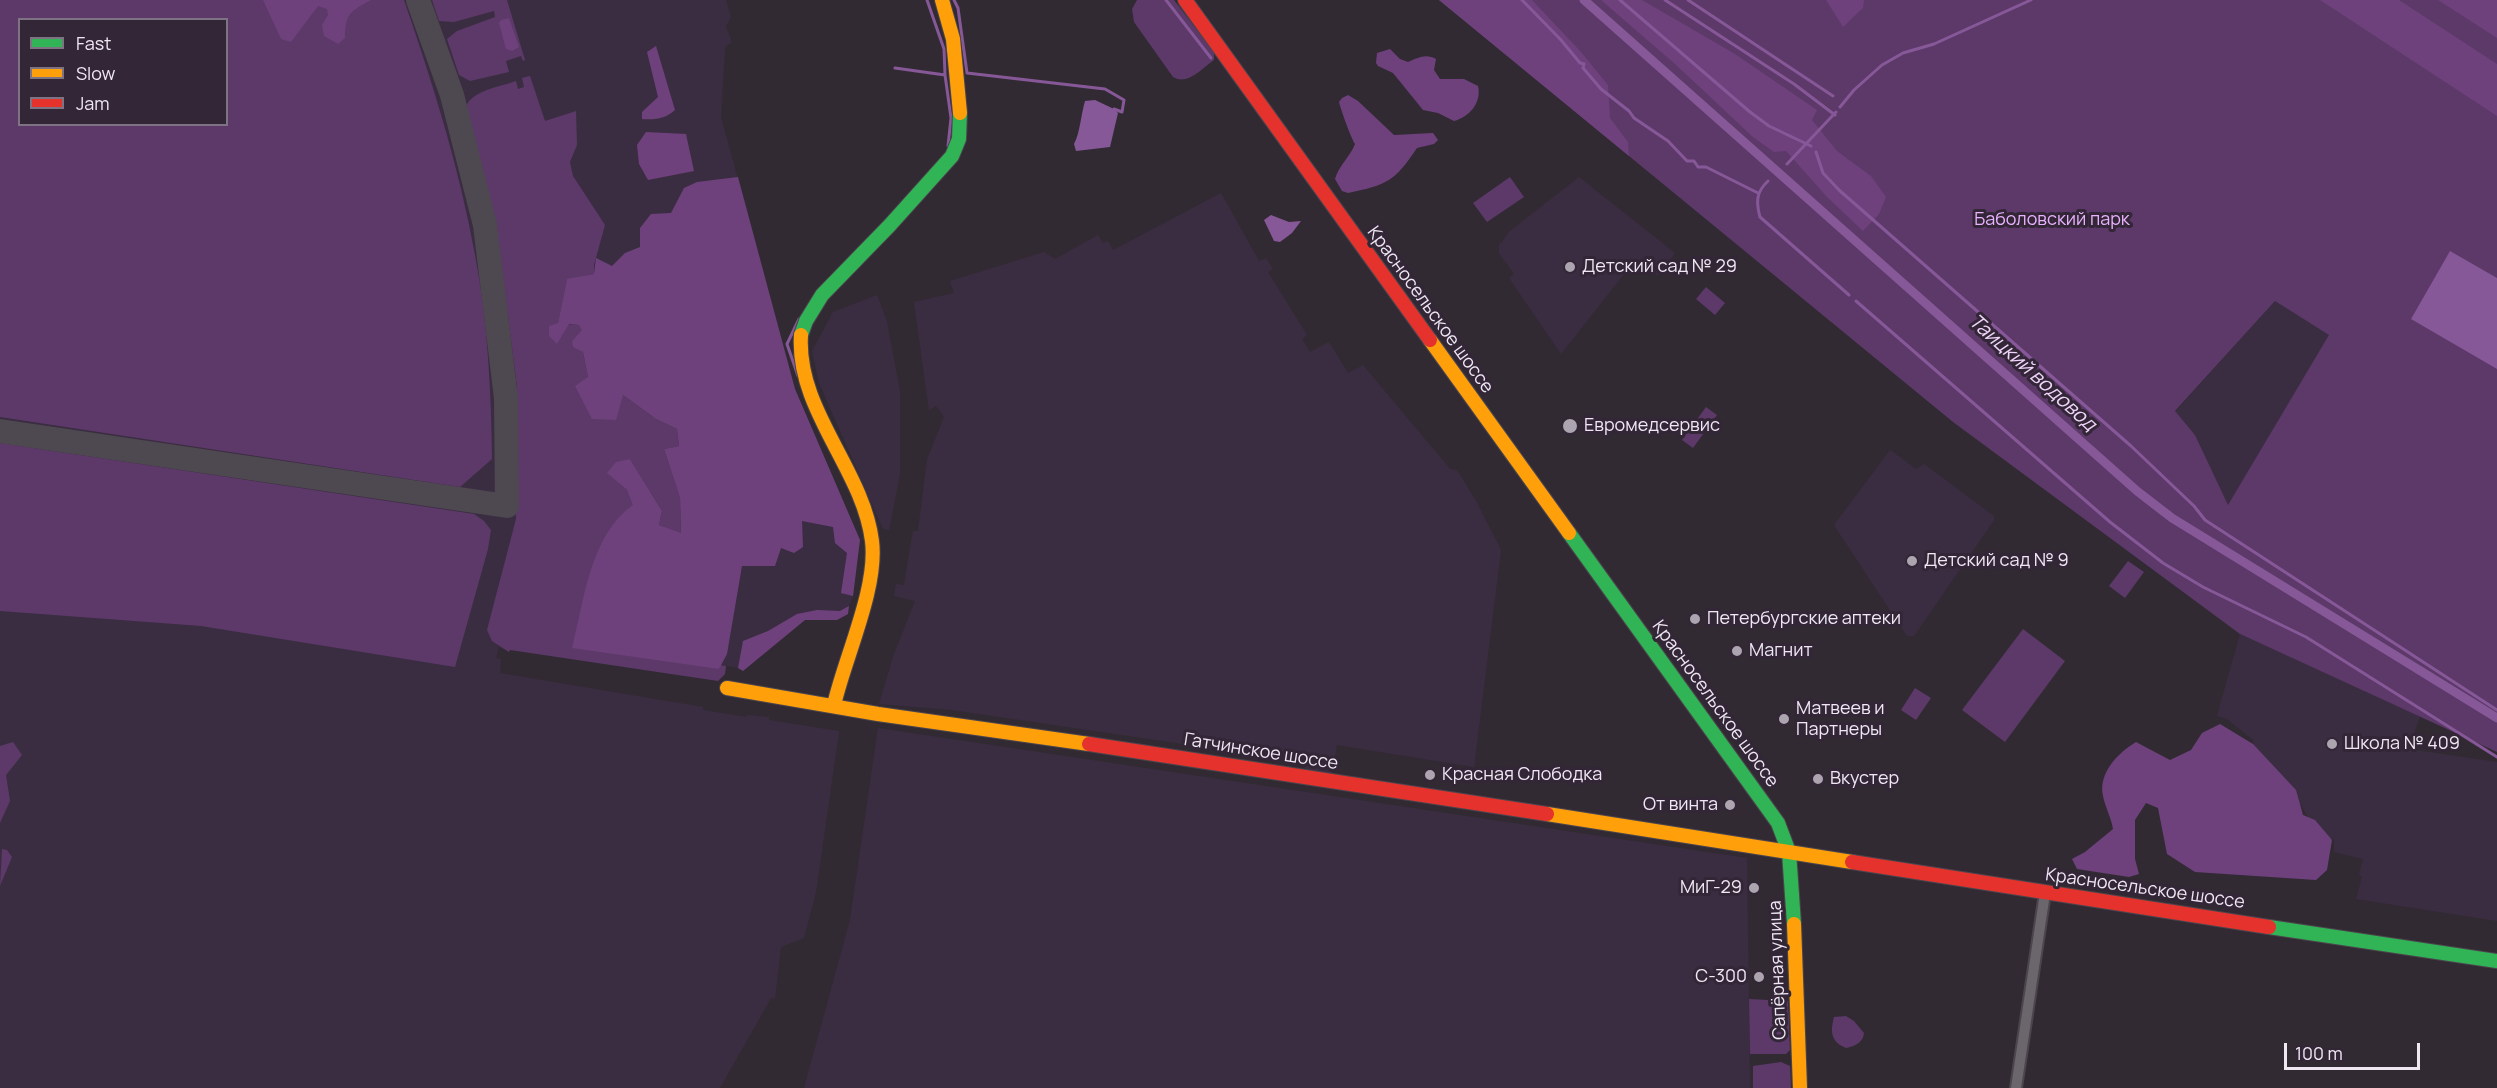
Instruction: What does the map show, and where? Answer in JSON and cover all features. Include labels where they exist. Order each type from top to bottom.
[{"type":"street","points":[[834,705],[841,672],[872,571],[873,545],[870,525],[805,379],[799,356],[800,337],[808,314],[826,290],[885,231],[955,149],[959,139],[955,50],[942,0]]},
{"type":"street","name":"Красносельское шоссе","points":[[1185,0],[1778,823],[1789,852],[2497,961]]},
{"type":"street","name":"Гатчинское шоссе","points":[[727,688],[878,714],[1216,762],[1789,852]]},
{"type":"street","name":"Сапёрная улица","points":[[1789,852],[1800,1088]]},
{"type":"street","points":[[2016,1088],[2045,893]]},
{"type":"shaded area","points":[[0,0],[726,0],[731,17],[726,26],[732,42],[725,47],[721,117],[795,389],[860,540],[853,596],[848,614],[837,620],[805,620],[743,671],[721,665],[511,642],[509,652],[499,647],[496,658],[501,659],[500,673],[703,707],[703,710],[746,717],[747,715],[769,717],[769,720],[839,731],[816,892],[804,938],[781,947],[775,999],[771,998],[720,1088],[0,1088]]},
{"type":"shaded area","points":[[263,0],[371,0],[350,14],[346,23],[345,38],[338,44],[324,36],[322,25],[328,15],[327,9],[318,6],[291,42],[281,39]]},
{"type":"shaded area","points":[[1439,0],[1532,0],[1581,52],[1608,85],[1610,118],[1628,142],[1629,156]]},
{"type":"shaded area","points":[[1601,0],[1642,0],[1735,54],[1817,110],[1812,120],[1837,151],[1871,176],[1886,197],[1879,214],[1863,231],[1827,197],[1786,151],[1774,152],[1753,137],[1675,64]]},
{"type":"shaded area","points":[[1826,0],[1864,0],[1863,8],[1843,27]]},
{"type":"shaded area","points":[[2320,0],[2399,0],[2497,64],[2497,116]]},
{"type":"shaded area","points":[[2438,0],[2497,0],[2497,38]]},
{"type":"shaded area","points":[[509,18],[519,47],[512,51],[506,49],[499,23]]},
{"type":"shaded area","points":[[656,46],[675,110],[660,118],[642,119],[642,112],[658,97],[647,52]]},
{"type":"shaded area","points":[[1390,49],[1400,59],[1408,62],[1422,57],[1432,57],[1436,59],[1434,70],[1440,79],[1464,79],[1478,86],[1478,98],[1473,108],[1465,116],[1454,121],[1438,113],[1423,110],[1393,73],[1376,63],[1377,53]]},
{"type":"shaded area","points":[[1348,95],[1358,101],[1394,135],[1433,133],[1438,140],[1434,144],[1417,148],[1396,175],[1389,180],[1361,190],[1348,193],[1342,191],[1335,179],[1355,144],[1339,102]]},
{"type":"shaded area","points":[[1095,100],[1118,113],[1110,147],[1076,151],[1074,144],[1085,101]]},
{"type":"shaded area","points":[[646,132],[686,134],[694,171],[648,180],[639,164],[637,145]]},
{"type":"shaded area","points":[[738,177],[795,389],[860,540],[853,596],[841,593],[847,553],[835,543],[833,527],[802,521],[803,547],[794,553],[781,548],[775,566],[742,566],[727,654],[719,669],[572,648],[585,590],[598,551],[607,533],[633,505],[627,490],[607,473],[616,462],[630,459],[662,511],[659,525],[681,533],[680,498],[664,449],[679,446],[677,429],[656,419],[623,395],[616,420],[592,419],[575,386],[588,377],[583,352],[573,347],[572,341],[582,330],[579,325],[569,324],[557,344],[549,336],[549,326],[558,323],[567,279],[594,274],[596,258],[612,266],[625,253],[640,247],[640,228],[651,214],[671,213],[684,188],[697,182]]},
{"type":"shaded area","name":"Детский сад № 29","points":[[1579,177],[1675,253],[1658,276],[1635,260],[1561,354],[1509,278],[1514,274],[1499,253],[1499,245],[1510,231]]},
{"type":"shaded area","points":[[1221,193],[1259,261],[1266,258],[1273,269],[1268,272],[1307,335],[1302,339],[1310,352],[1329,342],[1348,373],[1363,365],[1450,469],[1457,470],[1501,550],[1474,767],[1337,745],[1332,774],[1305,770],[1306,762],[952,710],[879,704],[893,657],[915,601],[894,596],[896,584],[904,585],[913,531],[918,531],[927,460],[944,417],[936,406],[929,410],[914,302],[954,293],[950,281],[1044,252],[1055,259],[1098,235],[1103,243],[1108,241],[1113,250]]},
{"type":"shaded area","points":[[1271,215],[1289,222],[1301,221],[1292,233],[1280,242],[1274,241],[1264,220]]},
{"type":"shaded area","points":[[2450,251],[2497,278],[2497,369],[2411,319]]},
{"type":"shaded area","points":[[877,295],[887,322],[900,392],[900,474],[889,530],[883,529],[819,383],[812,351],[833,312]]},
{"type":"shaded area","points":[[2275,301],[2330,335],[2228,506],[2195,435],[2175,412]]},
{"type":"shaded area","name":"Детский сад № 9","points":[[1890,450],[1916,469],[1924,464],[1994,516],[1994,520],[1914,636],[1907,636],[1834,525]]},
{"type":"shaded area","points":[[849,606],[848,614],[837,620],[805,620],[743,671],[738,668],[743,641],[768,631],[797,614],[817,610],[840,611]]},
{"type":"shaded area","points":[[2240,634],[2420,716],[2409,749],[2497,762],[2497,921],[2356,899],[2362,877],[2359,875],[2363,859],[2334,852],[2334,840],[2316,830],[2289,786],[2254,780],[2253,740],[2227,719],[2217,716]]},
{"type":"shaded area","points":[[2220,724],[2253,744],[2296,790],[2303,815],[2315,820],[2332,840],[2327,870],[2316,880],[2195,872],[2167,854],[2158,808],[2146,803],[2135,820],[2135,859],[2139,874],[2129,877],[2077,869],[2072,859],[2085,852],[2113,829],[2102,788],[2106,772],[2116,758],[2136,742],[2170,760],[2191,750],[2202,733]]},
{"type":"shaded area","points":[[878,728],[1747,858],[1750,1088],[804,1088],[850,920]]},
{"type":"green space","points":[[0,0],[404,0],[444,126],[461,190],[469,222],[483,306],[491,408],[492,459],[460,487],[0,417]]},
{"type":"green space","points":[[432,0],[507,0],[525,60],[523,61],[521,56],[506,61],[509,72],[470,81],[459,75],[447,39],[457,31],[495,17],[494,11],[454,22],[439,21]]},
{"type":"green space","points":[[1137,0],[1174,0],[1214,52],[1214,60],[1189,78],[1173,77],[1134,22],[1132,9]]},
{"type":"green space","name":"Баболовский парк","points":[[1439,0],[2497,0],[2497,752],[2240,634],[1953,422]],"holes":[[[2275,301],[2329,335],[2228,505],[2195,435],[2175,411]]]},
{"type":"green space","points":[[530,76],[545,121],[576,111],[577,145],[570,162],[573,176],[605,225],[594,265],[594,274],[567,280],[558,324],[580,325],[583,330],[572,341],[583,352],[588,377],[623,395],[656,419],[677,429],[679,446],[664,449],[680,498],[681,534],[659,525],[662,511],[630,459],[608,473],[627,490],[719,669],[720,665],[726,666],[725,674],[718,681],[510,650],[509,652],[492,641],[487,630],[516,519],[517,387],[499,246],[466,106],[475,96],[495,87],[516,81],[518,89],[524,87],[522,78]]},
{"type":"green space","points":[[1510,177],[1524,197],[1487,222],[1473,203]]},
{"type":"green space","points":[[1706,287],[1725,303],[1715,315],[1696,299]]},
{"type":"green space","points":[[1706,407],[1717,415],[1693,448],[1682,440]]},
{"type":"green space","points":[[0,443],[474,514],[491,530],[488,549],[455,667],[201,626],[0,611]]},
{"type":"green space","points":[[2128,561],[2144,572],[2125,598],[2109,586]]},
{"type":"green space","points":[[2023,629],[2065,661],[2005,742],[1962,710]]},
{"type":"green space","points":[[1915,688],[1931,698],[1916,720],[1901,710]]},
{"type":"green space","points":[[13,742],[22,755],[6,775],[10,801],[0,823],[0,746]]},
{"type":"green space","points":[[2,849],[7,850],[12,857],[0,886]]},
{"type":"green space","points":[[1749,999],[1788,1001],[1790,1050],[1786,1054],[1750,1054]]},
{"type":"green space","points":[[1846,1016],[1854,1021],[1864,1033],[1858,1044],[1846,1048],[1835,1040],[1832,1027],[1834,1017]]},
{"type":"green space","points":[[1781,1062],[1790,1066],[1791,1088],[1753,1088],[1753,1066]]},
{"type":"waterway","points":[[927,0],[944,49],[945,75]]},
{"type":"waterway","points":[[954,0],[958,8],[967,73],[1105,89],[1124,100],[1122,112],[1114,109]]},
{"type":"waterway","points":[[1166,0],[1211,58]]},
{"type":"waterway","points":[[1522,0],[1580,63],[1584,64],[1583,68],[1601,89],[1629,111],[1634,118],[1668,141],[1687,161],[1694,161],[1698,167],[1706,167],[1758,193]]},
{"type":"waterway","name":"Таицкий водовод","points":[[1584,0],[2137,491],[2172,518],[2497,718]]},
{"type":"waterway","points":[[1620,0],[1750,112],[1769,126],[1811,146]]},
{"type":"waterway","points":[[1665,0],[1794,84],[1835,115]]},
{"type":"waterway","points":[[1688,0],[1833,96]]},
{"type":"waterway","points":[[1840,107],[1854,90],[1882,65],[1903,53],[1934,44],[2031,0]]},
{"type":"waterway","points":[[895,68],[945,75],[951,118],[948,146]]},
{"type":"waterway","points":[[1787,164],[1836,112]]},
{"type":"waterway","points":[[1816,152],[1823,173],[1839,190],[2131,446],[2194,506],[2205,520],[2497,710]]},
{"type":"waterway","points":[[1768,181],[1761,189],[1758,198],[1760,217],[1849,295]]},
{"type":"waterway","points":[[1856,301],[2110,522],[2163,563],[2203,587],[2306,637],[2497,757]]},
{"type":"waterway","points":[[798,376],[787,344],[799,319]]},
{"type":"taxiway","points":[[0,431],[507,506],[506,398],[485,225],[452,95],[418,0]]},
{"type":"traffic: fast","points":[[801,335],[806,321],[822,295],[890,225],[952,156],[959,139],[960,113]]},
{"type":"traffic: fast","points":[[1569,533],[1778,823],[1789,852],[1794,924]]},
{"type":"traffic: fast","points":[[2269,927],[2497,961]]},
{"type":"traffic: slow","points":[[942,0],[953,39],[960,113]]},
{"type":"traffic: slow","points":[[801,335],[802,362],[809,389],[856,489],[866,515],[872,541],[873,560],[866,601],[834,705]]},
{"type":"traffic: slow","points":[[1430,340],[1569,533]]},
{"type":"traffic: slow","points":[[727,688],[878,714],[1089,744]]},
{"type":"traffic: slow","points":[[1547,814],[1852,862]]},
{"type":"traffic: slow","points":[[1794,924],[1800,1088]]},
{"type":"traffic: jam","points":[[1185,0],[1430,340]]},
{"type":"traffic: jam","points":[[1089,744],[1547,814]]},
{"type":"traffic: jam","points":[[1852,862],[2269,927]]},
{"type":"place","name":"Детский сад № 29","points":[[1570,267]]},
{"type":"place","name":"Евромедсервис","points":[[1570,426]]},
{"type":"place","name":"Детский сад № 9","points":[[1912,561]]},
{"type":"place","name":"Петербургские аптеки","points":[[1695,619]]},
{"type":"place","name":"Магнит","points":[[1737,651]]},
{"type":"place","name":"Матвеев и Партнеры","points":[[1784,719]]},
{"type":"place","name":"Школа № 409","points":[[2332,744]]},
{"type":"place","name":"Красная Слободка","points":[[1430,775]]},
{"type":"place","name":"Вкустер","points":[[1818,779]]},
{"type":"place","name":"От винта","points":[[1730,805]]},
{"type":"place","name":"МиГ-29","points":[[1754,888]]},
{"type":"place","name":"С-300","points":[[1759,977]]}]
